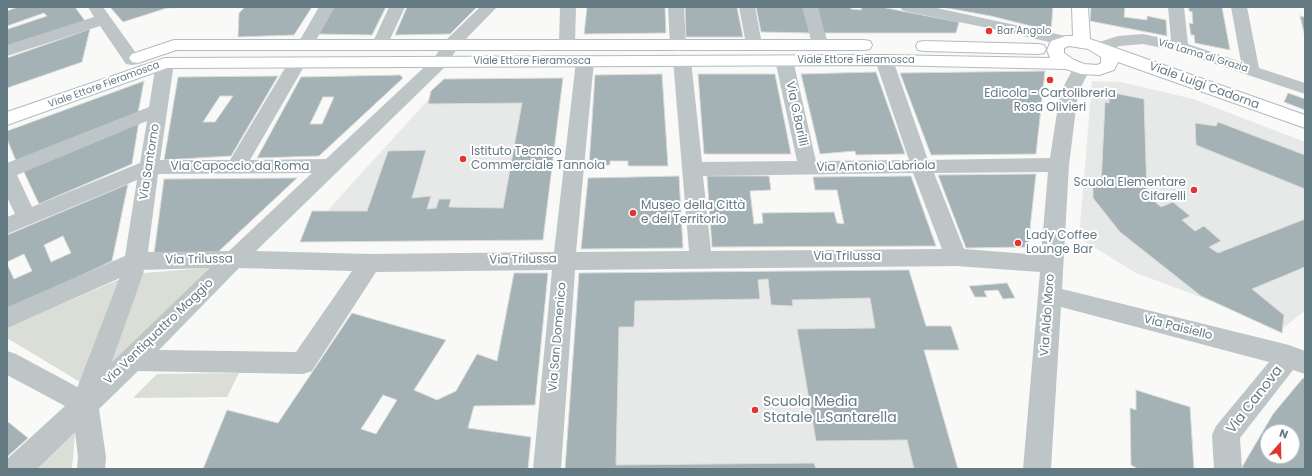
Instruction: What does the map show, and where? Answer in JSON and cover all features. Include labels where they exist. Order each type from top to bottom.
[{"type":"main road","points":[[1074,66],[1056,55],[1068,44],[1080,7]]},
{"type":"main road","name":"Viale Ettore Fieramosca","points":[[7,104],[174,45],[380,44],[446,53],[585,61],[680,53],[784,60],[884,60],[1074,66]]},
{"type":"main road","points":[[446,53],[566,44],[680,53]]},
{"type":"main road","name":"Viale Luigi Cadorna","points":[[680,53],[754,44],[997,47],[1068,44],[1305,122]]},
{"type":"main road","name":"Viale Ettore Fieramosca","points":[[7,119],[165,63],[297,63],[446,53]]},
{"type":"main road","name":"Viale Luigi Cadorna","points":[[1074,66],[1099,70],[1104,55]]},
{"type":"main road","name":"Viale Luigi Cadorna","points":[[1104,55],[1305,137]]},
{"type":"street","points":[[305,45],[327,7]]},
{"type":"street","points":[[380,44],[397,7]]},
{"type":"street","name":"Via Ventiquattro Maggio","points":[[17,469],[80,412],[226,263],[331,166],[446,53],[489,7]]},
{"type":"street","points":[[566,44],[568,7]]},
{"type":"street","points":[[676,7],[701,258]]},
{"type":"street","points":[[747,7],[754,44]]},
{"type":"street","points":[[810,7],[820,44]]},
{"type":"street","points":[[908,7],[990,22],[1068,44]]},
{"type":"street","points":[[1176,7],[1180,47]]},
{"type":"street","points":[[1239,7],[1251,70]]},
{"type":"street","points":[[7,51],[99,13],[132,60]]},
{"type":"street","name":"Via Lama di Grazia","points":[[1104,55],[1118,41],[1143,39],[1180,47],[1305,89]]},
{"type":"street","name":"Via G.Barilli","points":[[784,60],[808,168]]},
{"type":"street","points":[[884,60],[921,167],[956,257]]},
{"type":"street","name":"Via San Domenico","points":[[547,469],[564,260],[585,61]]},
{"type":"street","name":"Via Santorno","points":[[80,412],[132,274],[165,63]]},
{"type":"street","points":[[236,167],[297,63]]},
{"type":"street","name":"Via Aldo Moro","points":[[1037,469],[1059,165],[1074,66]]},
{"type":"street","points":[[7,170],[158,110]]},
{"type":"street","name":"Via Antonio Labriola","points":[[693,170],[1059,165]]},
{"type":"street","name":"Via Capoccio da Roma","points":[[149,167],[331,166]]},
{"type":"street","points":[[7,226],[149,167]]},
{"type":"street","points":[[7,175],[27,218]]},
{"type":"street","name":"Via Trilussa","points":[[7,318],[135,261],[226,263],[370,263],[701,258],[956,257],[1051,264]]},
{"type":"street","points":[[132,360],[303,363],[370,263]]},
{"type":"street","name":"Via Paisiello","points":[[1049,295],[1297,360]]},
{"type":"street","name":"Via Canova","points":[[1228,469],[1226,435],[1297,360]]},
{"type":"street","points":[[7,362],[80,412],[86,465]]},
{"type":"shaded area","name":"Istituto Tecnico Commerciale Tannoia","points":[[447,79],[561,80],[542,239],[299,242]]},
{"type":"shaded area","name":"Scuola Elementare Cifarelli","points":[[1092,81],[1121,82],[1193,99],[1305,142],[1305,311],[1283,328],[1136,273],[1079,238]]},
{"type":"shaded area","points":[[218,267],[90,388],[7,338],[7,327],[132,274]]},
{"type":"shaded area","name":"Scuola Media Statale L.Santarella","points":[[909,270],[926,326],[951,326],[959,350],[924,350],[958,469],[565,469],[579,273]]},
{"type":"shaded area","points":[[239,373],[227,397],[133,398],[157,374]]},
{"type":"shaded area","points":[[76,421],[72,469],[26,469]]},
{"type":"building","points":[[18,7],[75,7],[85,21],[7,46],[7,28],[8,29],[47,16],[44,13],[7,26],[7,11]]},
{"type":"building","points":[[110,7],[187,7],[167,8],[123,22]]},
{"type":"building","points":[[245,7],[312,7],[294,35],[238,37],[239,13]]},
{"type":"building","points":[[333,7],[386,7],[372,35],[317,34]]},
{"type":"building","points":[[407,7],[477,7],[450,34],[395,35]]},
{"type":"building","points":[[587,7],[665,7],[666,33],[584,34]]},
{"type":"building","points":[[685,7],[737,7],[743,37],[686,37]]},
{"type":"building","points":[[756,7],[804,7],[810,33],[761,32]]},
{"type":"building","points":[[815,7],[850,7],[851,9],[861,10],[862,7],[881,7],[959,22],[956,33],[823,33]]},
{"type":"building","points":[[941,7],[1053,7],[1051,31],[991,16]]},
{"type":"building","points":[[1091,7],[1125,7],[1124,17],[1147,20],[1147,16],[1166,20],[1167,36],[1090,21]]},
{"type":"building","points":[[1189,7],[1222,7],[1230,50],[1195,43],[1194,35],[1191,35],[1189,23],[1193,24],[1192,12],[1189,11]]},
{"type":"building","points":[[1300,16],[1305,17],[1305,37]]},
{"type":"building","points":[[90,29],[82,62],[7,88],[7,58]]},
{"type":"building","points":[[1045,71],[1036,154],[931,155],[900,73]]},
{"type":"building","points":[[876,72],[905,154],[856,155],[855,151],[820,154],[801,74]]},
{"type":"building","points":[[662,74],[668,166],[628,166],[628,161],[610,161],[610,165],[589,166],[595,75]]},
{"type":"building","points":[[698,74],[775,74],[791,154],[704,154]]},
{"type":"building","points":[[400,75],[403,78],[319,156],[257,158],[301,77]],"holes":[[[323,97],[334,97],[322,124],[310,124]]]},
{"type":"building","points":[[278,76],[231,156],[164,160],[178,77]],"holes":[[[220,96],[233,96],[215,122],[203,122]]]},
{"type":"building","points":[[563,78],[543,240],[300,242],[312,211],[367,211],[388,151],[426,150],[412,198],[431,196],[427,209],[436,208],[439,199],[451,199],[449,207],[503,208],[522,103],[428,104],[431,91],[444,79]]},
{"type":"building","points":[[144,81],[138,113],[16,161],[7,139],[7,131]]},
{"type":"building","points":[[1109,92],[1144,99],[1147,195],[1161,207],[1173,202],[1190,216],[1182,220],[1195,231],[1204,226],[1221,241],[1209,247],[1218,253],[1305,219],[1305,267],[1252,289],[1284,315],[1282,333],[1201,296],[1120,232],[1093,198],[1093,183],[1101,185],[1105,102],[1109,103]]},
{"type":"building","points":[[1288,93],[1305,99],[1305,110],[1284,102]]},
{"type":"building","points":[[139,121],[132,164],[39,204],[22,168]]},
{"type":"building","points":[[1218,122],[1305,155],[1305,189],[1196,145],[1195,123],[1216,126]]},
{"type":"building","points":[[1036,174],[1028,247],[966,248],[938,175]]},
{"type":"building","name":"Museo della Città e del Territorio","points":[[679,176],[683,248],[581,249],[588,178]]},
{"type":"building","points":[[707,176],[769,176],[771,190],[750,191],[754,224],[763,223],[762,213],[834,212],[837,223],[844,224],[837,190],[815,190],[813,177],[911,176],[936,246],[712,247]]},
{"type":"building","points":[[297,178],[218,252],[154,254],[164,179]]},
{"type":"building","points":[[128,184],[112,261],[7,310],[7,264],[14,279],[32,271],[24,254],[7,262],[7,235]],"holes":[[[63,236],[71,253],[51,262],[44,245]]]},
{"type":"building","points":[[909,270],[926,326],[951,326],[959,350],[924,350],[958,469],[914,469],[907,440],[816,441],[797,329],[875,328],[870,298],[792,300],[793,306],[771,305],[768,279],[758,280],[760,299],[635,301],[634,327],[619,327],[616,465],[814,463],[816,469],[565,469],[579,273]]},
{"type":"building","points":[[514,273],[548,273],[535,405],[474,406],[468,428],[531,437],[528,469],[203,469],[227,410],[278,423],[352,313],[446,340],[414,390],[437,400],[456,391],[477,354],[497,361]],"holes":[[[383,395],[397,400],[376,434],[361,429]]]},
{"type":"building","points":[[1007,283],[1015,298],[1003,299],[998,290],[984,291],[987,297],[975,297],[969,286]]},
{"type":"building","points":[[1303,378],[1305,379],[1305,469],[1245,469],[1242,467],[1260,436],[1260,464],[1300,464],[1300,424],[1267,424],[1273,414]]},
{"type":"building","points":[[1136,390],[1190,407],[1194,469],[1138,469],[1131,465],[1130,408],[1136,410]]},
{"type":"building","points":[[7,421],[28,438],[7,457]]},
{"type":"place","name":"Bar Angolo","points":[[989,31]]},
{"type":"place","name":"Edicola - Cartolibreria Rosa Olivieri","points":[[1050,80]]},
{"type":"place","name":"Istituto Tecnico Commerciale Tannoia","points":[[463,159]]},
{"type":"place","name":"Scuola Elementare Cifarelli","points":[[1194,190]]},
{"type":"place","name":"Museo della Città e del Territorio","points":[[633,213]]},
{"type":"place","name":"Lady Coffee Lounge Bar","points":[[1018,243]]},
{"type":"place","name":"Scuola Media Statale L.Santarella","points":[[755,410]]}]
